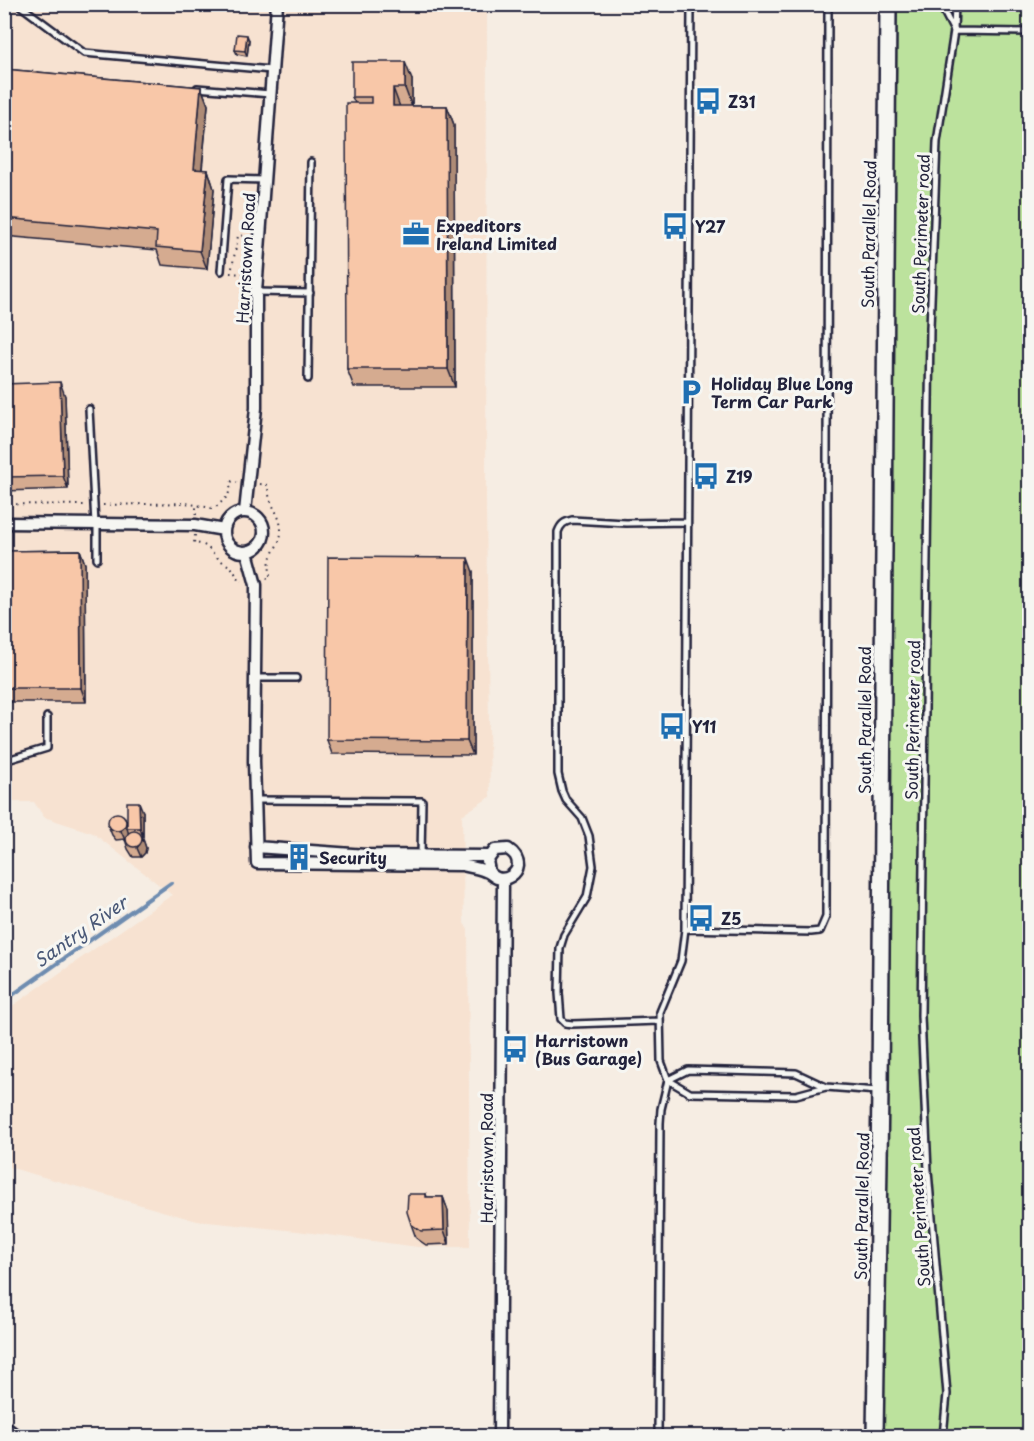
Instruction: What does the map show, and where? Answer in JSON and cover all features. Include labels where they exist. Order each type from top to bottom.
[{"type":"main road","name":"South Parallel Road","points":[[875,1437],[880,1091],[888,4]]},
{"type":"street","name":"Harristown Road","points":[[245,512],[256,408],[256,291],[277,4]]},
{"type":"street","points":[[245,512],[257,517],[264,529],[260,544],[247,552],[231,547],[224,530],[230,518],[236,513],[245,512]]},
{"type":"street","points":[[4,523],[195,525],[224,530]]},
{"type":"street","points":[[247,552],[256,585],[257,863],[462,866],[489,871]]},
{"type":"street","points":[[256,847],[421,856],[488,856],[495,850],[503,848],[516,856],[518,861],[516,871],[513,875],[503,879],[495,877],[487,867],[488,856]]},
{"type":"street","name":"Harristown Road","points":[[499,1437],[503,879]]},
{"type":"lane","points":[[18,4],[84,54],[272,70]]},
{"type":"lane","points":[[658,1437],[660,1123],[668,1080],[661,1061],[659,1021],[660,1012],[681,961],[686,929],[691,4]]},
{"type":"lane","points":[[686,929],[811,932],[820,931],[825,917],[828,4]]},
{"type":"lane","points":[[940,4],[954,31],[1029,32]]},
{"type":"lane","name":"South Perimeter road","points":[[944,1437],[946,1394],[928,1171],[921,1016],[930,328],[937,142],[954,31],[955,4]]},
{"type":"lane","points":[[186,87],[270,94]]},
{"type":"lane","points":[[308,379],[311,162]]},
{"type":"lane","points":[[221,271],[228,179],[264,180]]},
{"type":"lane","points":[[256,291],[310,293]]},
{"type":"lane","points":[[89,409],[96,559]]},
{"type":"lane","points":[[659,1021],[572,1024],[565,1023],[561,1018],[560,948],[564,935],[587,897],[593,866],[589,836],[582,818],[566,800],[558,774],[558,532],[560,526],[572,520],[626,523],[687,522]]},
{"type":"lane","points":[[255,678],[296,678]]},
{"type":"lane","points":[[4,761],[47,748],[47,717]]},
{"type":"lane","points":[[255,800],[422,801],[421,856]]},
{"type":"lane","points":[[668,1080],[688,1070],[796,1073],[826,1087]]},
{"type":"lane","points":[[668,1080],[690,1093],[796,1095],[826,1087],[880,1091]]},
{"type":"lane","points":[[4,1423],[21,1437]]},
{"type":"path","points":[[233,273],[238,236],[260,236]]},
{"type":"path","points":[[100,505],[196,504],[211,508],[216,507],[228,496],[232,481],[238,482]]},
{"type":"path","points":[[261,484],[268,485],[269,502],[279,517],[281,526],[280,541],[271,558],[270,578],[267,579]]},
{"type":"path","points":[[4,504],[88,505]]},
{"type":"path","points":[[196,504],[196,513]]},
{"type":"path","points":[[195,536],[194,543],[202,543],[211,549],[218,558],[232,566],[238,580],[245,581]]},
{"type":"shaded area","points":[[5,5],[487,5],[486,508],[490,797],[462,815],[464,923],[468,930],[470,1247],[418,1247],[197,1221],[5,1166],[5,1011],[172,895],[93,833],[44,817],[34,802],[5,802]]},
{"type":"green space","points":[[897,5],[1029,5],[1029,1436],[883,1436]]},
{"type":"building","points":[[237,34],[247,35],[245,51],[235,50]]},
{"type":"building","points":[[352,62],[405,62],[405,88],[393,88],[393,106],[447,106],[448,369],[347,369],[346,103],[371,103],[371,97],[352,97]]},
{"type":"building","points":[[4,69],[201,87],[194,169],[208,170],[200,251],[156,247],[157,232],[4,218]]},
{"type":"building","points":[[60,382],[63,476],[4,477],[4,384]]},
{"type":"building","points":[[80,550],[81,688],[4,688],[4,551]]},
{"type":"building","points":[[328,557],[468,558],[467,741],[327,740]]},
{"type":"building","points":[[127,802],[139,802],[140,828],[127,828]]},
{"type":"building","points":[[117,813],[123,816],[126,822],[123,828],[117,831],[111,828],[108,822],[111,816]]},
{"type":"building","points":[[131,831],[137,831],[142,839],[140,845],[131,847],[126,842],[126,836]]},
{"type":"building","points":[[293,849],[302,849],[302,855],[293,855]]},
{"type":"building","points":[[408,1194],[443,1197],[444,1230],[421,1231],[411,1224],[407,1212]]},
{"type":"waterway","name":"Santry River","points":[[4,1001],[171,883]]},
{"type":"place","name":"Z31","points":[[708,101]]},
{"type":"place","name":"Y27","points":[[675,226]]},
{"type":"place","name":"Expeditors Ireland Limited","points":[[416,234]]},
{"type":"place","name":"Holiday Blue Long Term Car Park","points":[[691,392]]},
{"type":"place","name":"Z19","points":[[706,476]]},
{"type":"place","name":"Y11","points":[[672,726]]},
{"type":"place","name":"Security","points":[[299,857]]},
{"type":"place","name":"Z5","points":[[701,918]]},
{"type":"place","name":"Harristown (Bus Garage)","points":[[515,1049]]}]
